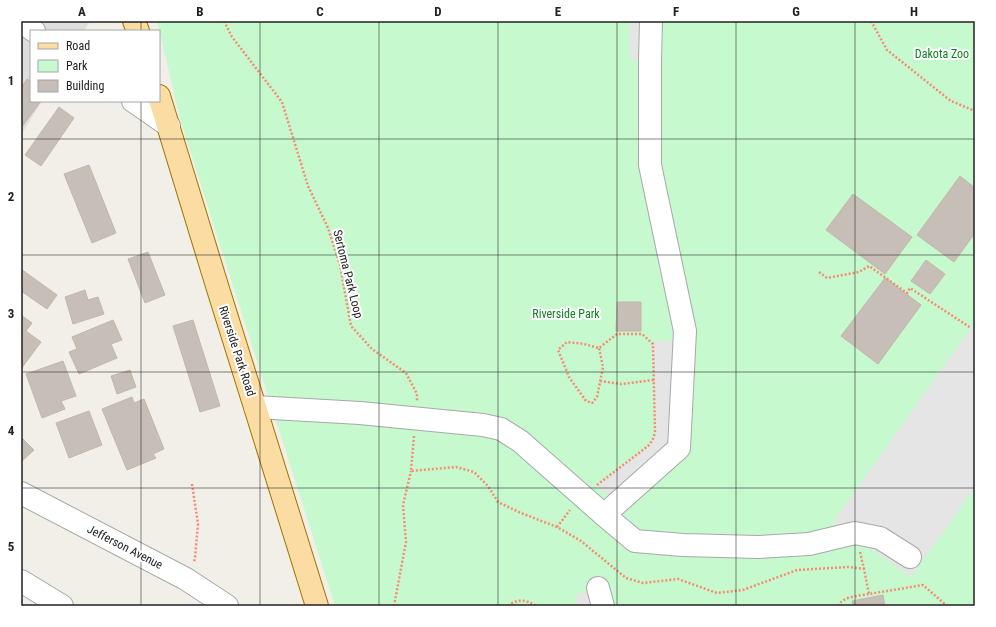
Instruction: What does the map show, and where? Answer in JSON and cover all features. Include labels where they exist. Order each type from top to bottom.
[{"type":"main road","name":"Riverside Park Road","points":[[160,99],[317,606]]},
{"type":"street","points":[[604,515],[679,448],[685,331],[650,165],[650,21]]},
{"type":"street","points":[[21,22],[33,30]]},
{"type":"street","points":[[134,102],[169,126]]},
{"type":"street","points":[[255,407],[416,418],[484,425],[501,429],[520,440],[635,541],[683,545],[758,547],[809,544],[855,533],[880,538],[910,557]]},
{"type":"street","name":"Jefferson Avenue","points":[[21,493],[186,578],[227,606]]},
{"type":"street","points":[[21,581],[62,606]]},
{"type":"path","name":"Sertoma Park Loop","points":[[224,21],[232,37],[282,102],[308,186],[328,228],[340,265],[352,326],[372,349],[406,373],[417,394],[411,471],[403,505],[406,542],[394,606]]},
{"type":"path","points":[[871,21],[887,50],[951,101],[975,111]]},
{"type":"path","points":[[819,272],[827,278],[859,272],[868,266],[907,293],[910,288],[971,328]]},
{"type":"path","points":[[557,527],[574,504],[582,496],[589,490],[599,485],[648,446],[655,433],[653,344],[642,334],[617,334],[598,348]]},
{"type":"path","points":[[566,342],[584,344],[598,348],[603,367],[597,397],[592,403],[586,401],[569,377],[558,350],[566,342]]},
{"type":"path","points":[[600,381],[621,384],[654,380]]},
{"type":"path","points":[[411,471],[456,467],[474,472],[488,486],[498,502],[557,527],[581,541],[626,578],[642,583],[678,579],[717,594],[744,590],[797,570],[848,567],[864,569],[869,594]]},
{"type":"path","points":[[186,578],[195,558],[198,524],[192,484]]},
{"type":"path","points":[[838,606],[840,602],[850,597],[923,585],[947,606]]},
{"type":"path","points":[[508,606],[521,600],[530,602],[536,606]]},
{"type":"shaded area","points":[[21,21],[90,21],[85,30],[30,30],[30,102],[41,102],[21,135]]},
{"type":"shaded area","points":[[630,21],[651,21],[650,60],[630,60]]},
{"type":"shaded area","points":[[975,322],[975,488],[911,577],[833,522]]},
{"type":"shaded area","points":[[654,341],[684,341],[679,448],[618,503],[597,486],[648,446],[652,441],[655,433]]},
{"type":"shaded area","points":[[598,588],[603,606],[578,606],[575,595]]},
{"type":"green space","name":"Riverside Park","points":[[157,21],[975,21],[975,606],[335,606],[180,119]]},
{"type":"building","points":[[27,79],[30,81],[30,102],[40,102],[21,128],[21,88]]},
{"type":"building","points":[[59,107],[74,118],[41,166],[25,155]]},
{"type":"building","points":[[89,165],[116,233],[92,243],[64,174]]},
{"type":"building","points":[[960,176],[975,188],[975,233],[954,262],[917,235]]},
{"type":"building","points":[[853,194],[912,237],[885,274],[826,230]]},
{"type":"building","points":[[148,252],[165,295],[145,303],[128,259]]},
{"type":"building","points":[[926,260],[945,274],[930,294],[911,281]]},
{"type":"building","points":[[21,269],[57,295],[47,309],[21,291]]},
{"type":"building","points":[[885,278],[921,305],[878,364],[841,336]]},
{"type":"building","points":[[85,290],[88,300],[98,297],[104,314],[73,324],[65,297]]},
{"type":"building","points":[[617,302],[641,302],[641,331],[616,331]]},
{"type":"building","points":[[21,315],[32,323],[26,331],[41,342],[21,369]]},
{"type":"building","points":[[113,320],[122,340],[111,344],[117,358],[79,374],[69,352],[77,349],[72,337]]},
{"type":"building","points":[[193,320],[220,406],[200,412],[173,326]]},
{"type":"building","points":[[63,361],[76,396],[61,401],[65,409],[42,418],[26,374]]},
{"type":"building","points":[[130,370],[136,387],[117,394],[111,376]]},
{"type":"building","points":[[132,397],[134,403],[144,399],[164,449],[153,454],[156,458],[127,470],[102,409]]},
{"type":"building","points":[[89,411],[102,445],[69,458],[56,423]]},
{"type":"building","points":[[21,437],[34,450],[21,462]]},
{"type":"building","points":[[883,595],[885,606],[853,606],[852,601]]},
{"type":"park label","name":"Dakota Zoo","points":[[942,54]]}]
